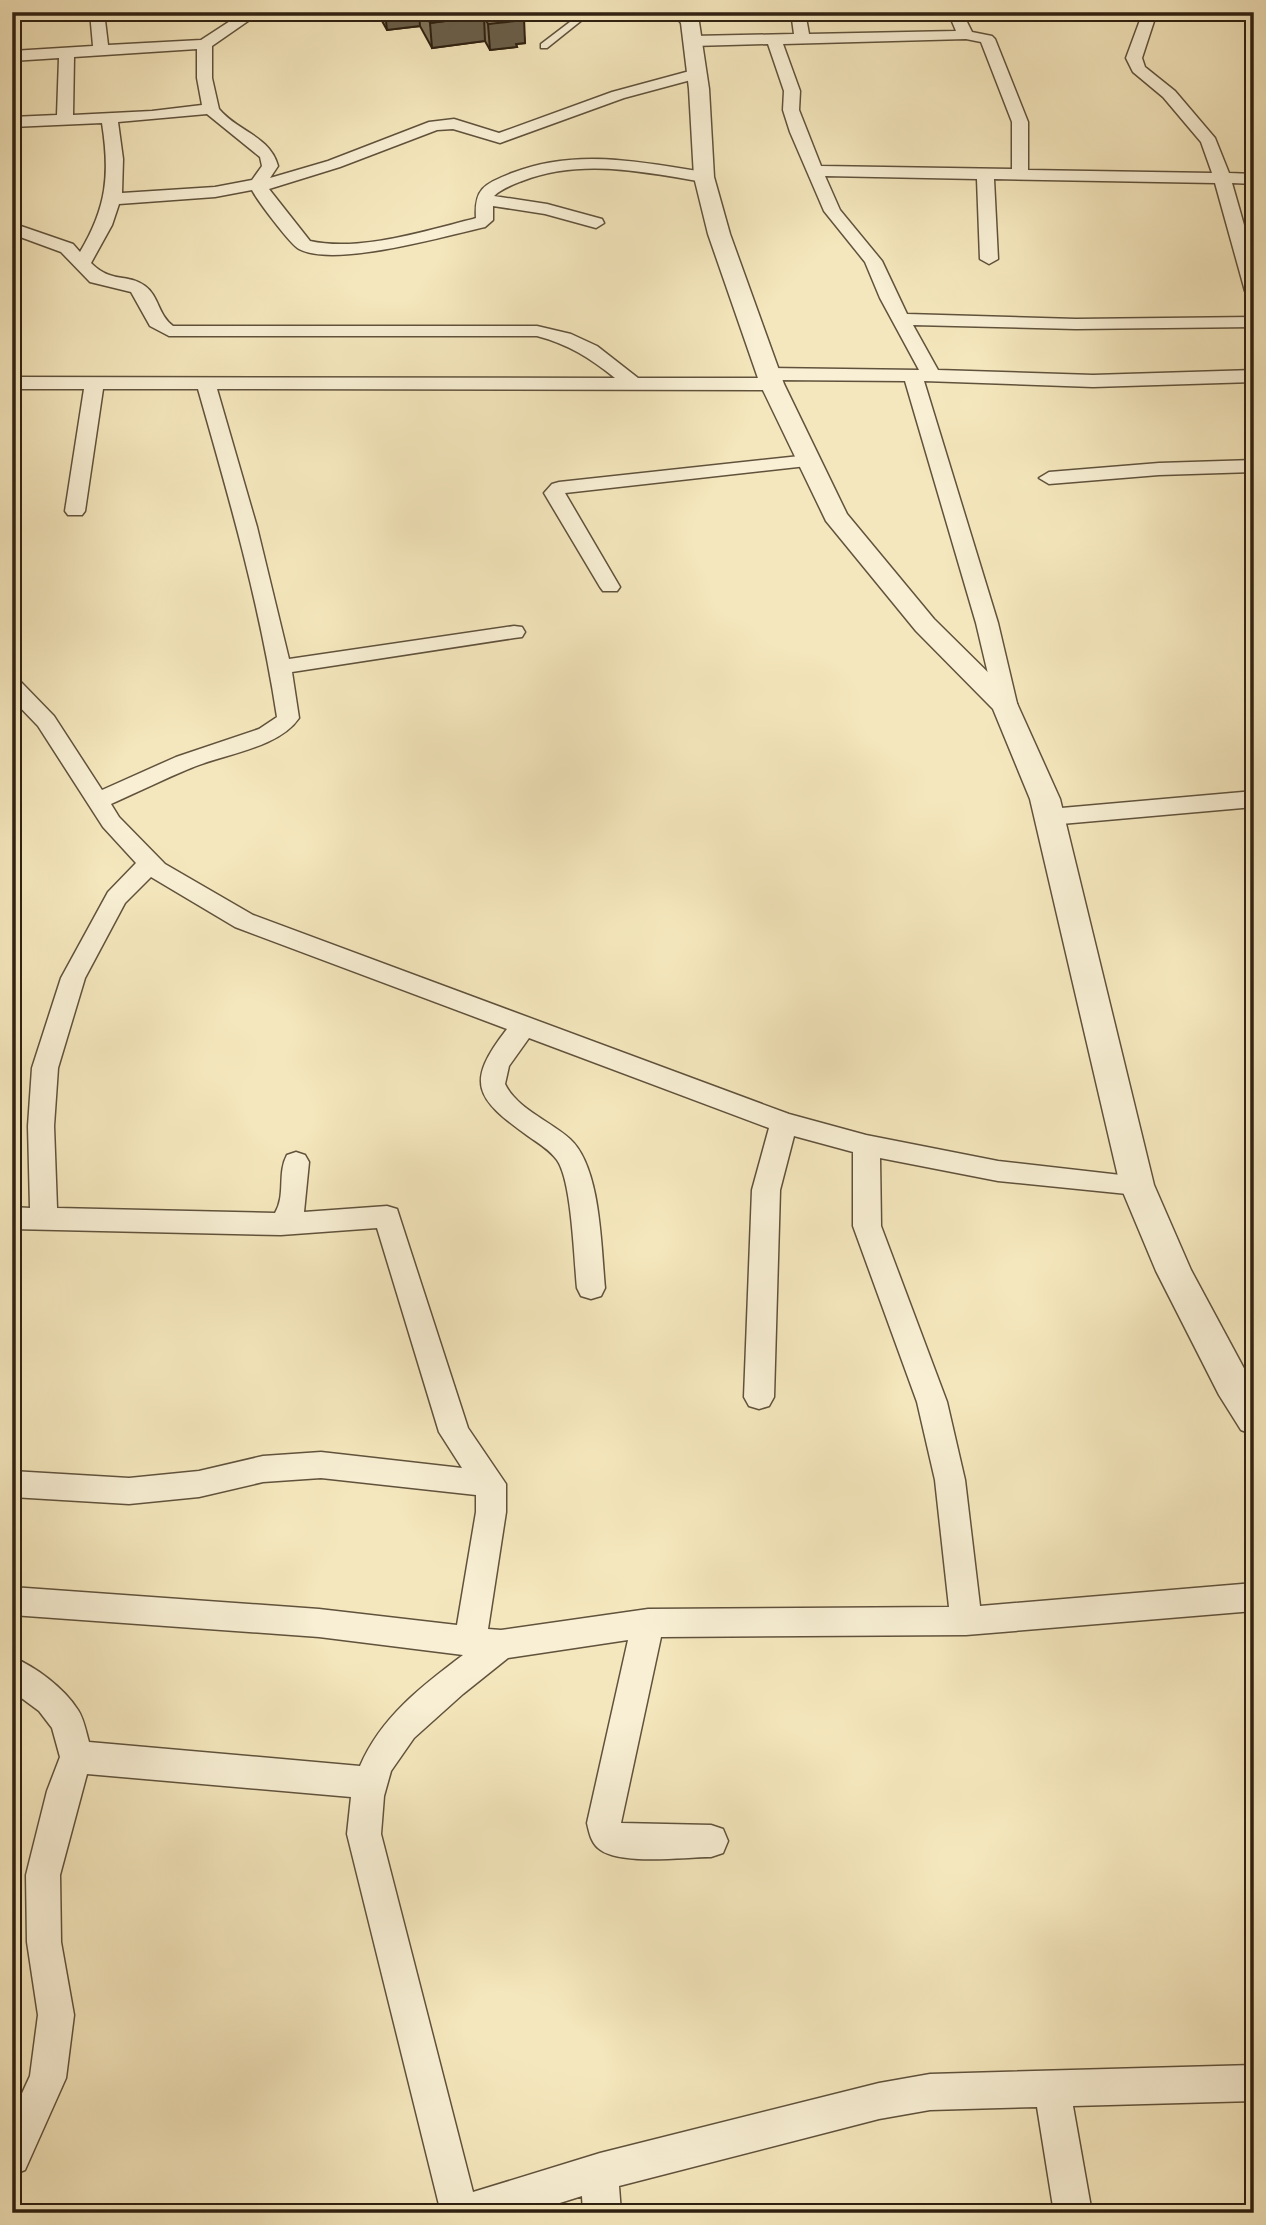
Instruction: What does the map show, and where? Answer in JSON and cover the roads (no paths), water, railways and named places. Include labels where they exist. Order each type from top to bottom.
[{"type":"street","points":[[97,12],[101,50]]},
{"type":"street","points":[[12,56],[205,44],[254,12]]},
{"type":"street","points":[[681,12],[690,22],[693,41],[704,177],[719,234],[770,379],[835,516],[925,625],[1005,705],[1050,817],[1137,1185],[1174,1271],[1232,1384],[1254,1419]]},
{"type":"street","points":[[798,12],[802,39]]},
{"type":"street","points":[[954,12],[966,35]]},
{"type":"street","points":[[1150,12],[1134,58],[1135,64],[1169,94],[1209,141],[1254,291]]},
{"type":"street","points":[[693,41],[966,35],[990,42],[1020,122],[1020,173]]},
{"type":"street","points":[[774,40],[792,92],[791,110],[798,132],[832,211],[873,261],[901,319],[922,375],[1008,712]]},
{"type":"street","points":[[205,44],[206,83],[211,109],[269,158],[270,166],[258,186]]},
{"type":"street","points":[[65,119],[67,52]]},
{"type":"street","points":[[113,199],[215,192],[258,186],[334,164],[435,125],[454,124],[500,138],[618,95],[697,74]]},
{"type":"street","points":[[12,122],[211,109]]},
{"type":"street","points":[[83,262],[111,210],[113,199],[116,153],[109,117]]},
{"type":"street","points":[[258,186],[264,197],[304,244],[328,250],[438,233],[479,223],[485,220],[485,200],[490,190],[527,172],[562,162],[604,162],[704,177]]},
{"type":"street","points":[[817,171],[1254,179]]},
{"type":"street","points":[[985,173],[989,259]]},
{"type":"street","points":[[485,200],[547,209],[596,223]]},
{"type":"street","points":[[14,230],[67,248],[96,278],[137,288],[143,294],[156,322],[169,331],[537,331],[565,338],[591,350],[634,384]]},
{"type":"street","points":[[901,319],[1076,324],[1254,322]]},
{"type":"street","points":[[12,383],[634,384],[922,375],[1093,381],[1254,376]]},
{"type":"street","points":[[75,511],[94,383]]},
{"type":"street","points":[[99,801],[184,762],[267,734],[280,727],[288,718],[280,667],[247,527],[206,384]]},
{"type":"street","points":[[610,587],[554,493],[559,488],[809,461]]},
{"type":"street","points":[[1049,478],[1159,469],[1254,466]]},
{"type":"street","points":[[280,667],[514,632]]},
{"type":"street","points":[[12,686],[46,721],[111,822],[150,863],[157,870],[244,921],[784,1123],[866,1145],[998,1171],[1137,1185]]},
{"type":"street","points":[[1050,817],[1254,799]]},
{"type":"street","points":[[44,1218],[41,1126],[45,1068],[73,978],[116,898],[150,863]]},
{"type":"street","points":[[523,1027],[492,1073],[493,1088],[506,1106],[569,1155],[576,1174],[592,1288]]},
{"type":"street","points":[[759,1397],[766,1190],[784,1123]]},
{"type":"street","points":[[866,1145],[867,1226],[932,1402],[950,1480],[967,1621]]},
{"type":"street","points":[[281,1224],[288,1220],[292,1212],[296,1162]]},
{"type":"street","points":[[12,1218],[281,1224],[387,1217],[447,1403],[454,1433],[491,1485],[485,1643],[394,1738],[379,1761],[366,1799],[364,1834],[460,2213]]},
{"type":"street","points":[[12,1484],[129,1491],[199,1484],[263,1469],[321,1465],[491,1485]]},
{"type":"street","points":[[12,1601],[319,1623],[485,1643],[648,1623],[967,1621],[1254,1597]]},
{"type":"street","points":[[648,1623],[604,1823],[607,1834],[616,1841],[711,1841]]},
{"type":"street","points":[[12,1672],[50,1700],[67,1721],[76,1757],[64,1791],[43,1875],[44,1942],[57,2015],[48,2078],[12,2157]]},
{"type":"street","points":[[76,1757],[371,1783]]},
{"type":"street","points":[[465,2213],[600,2172],[879,2101],[930,2092],[1254,2083]]},
{"type":"street","points":[[1052,2089],[1073,2213]]},
{"type":"street","points":[[600,2172],[601,2213]]},
{"type":"lane","points":[[544,46],[588,12]]}]
